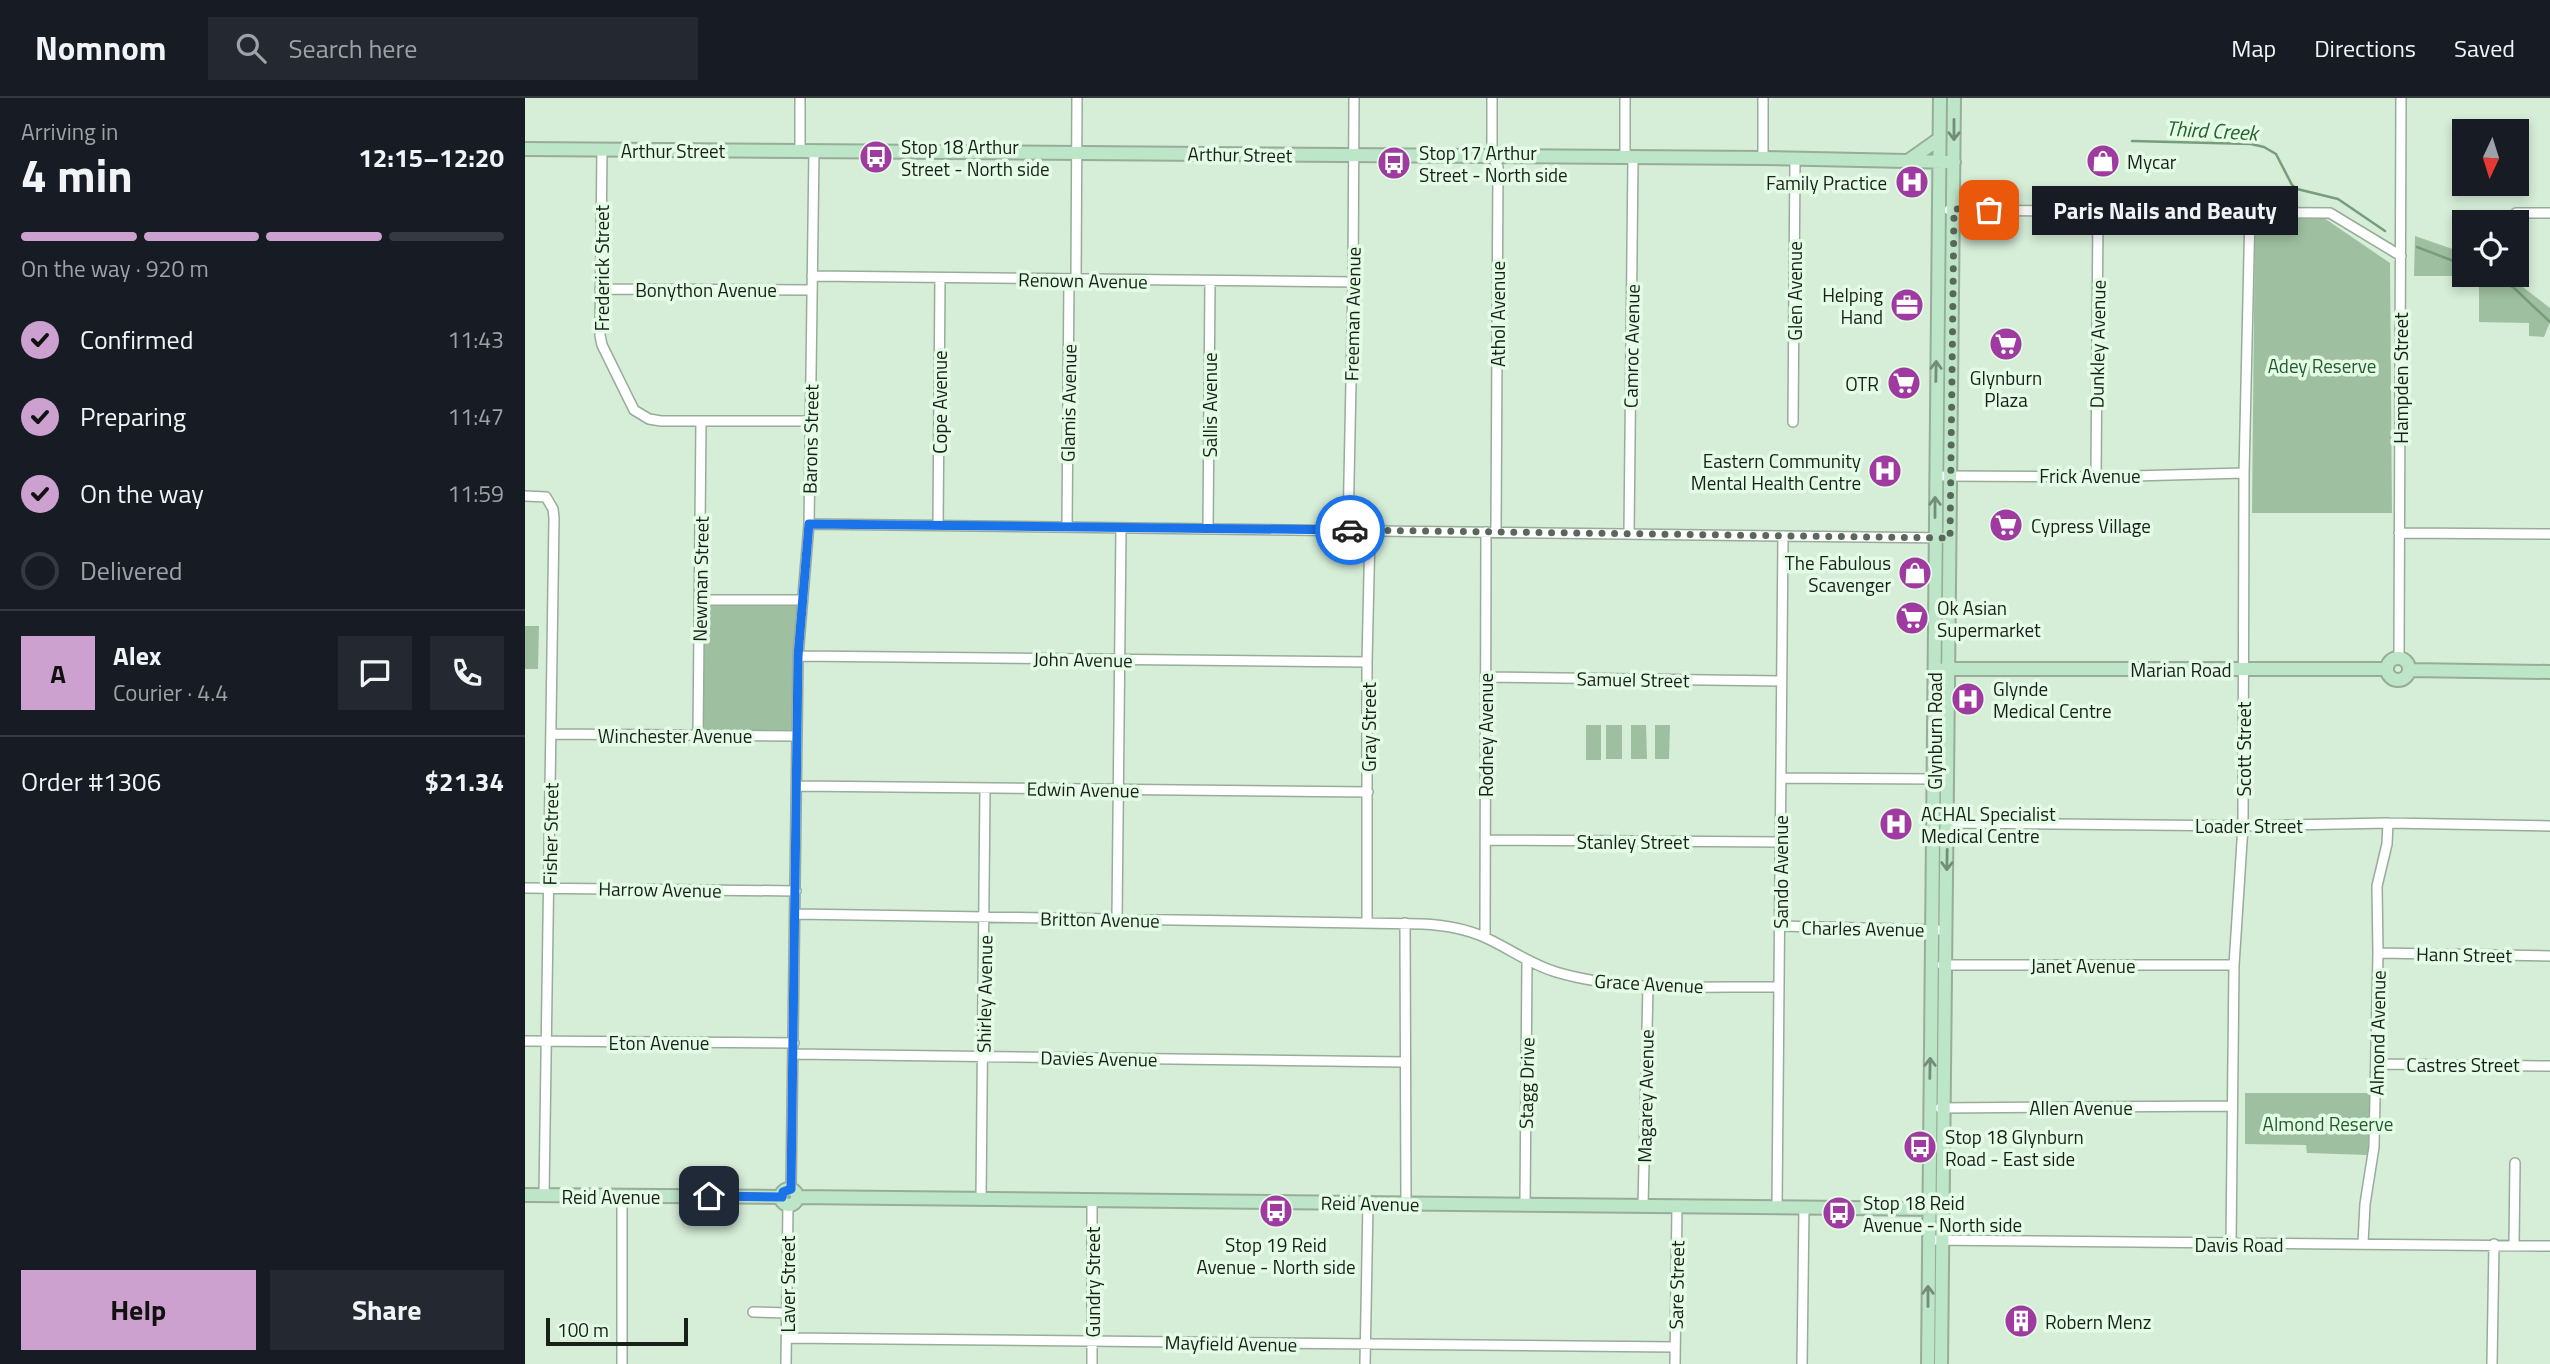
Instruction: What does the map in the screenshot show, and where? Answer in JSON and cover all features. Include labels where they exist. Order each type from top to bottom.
[{"type":"street","points":[[800,98],[800,150]]},
{"type":"street","name":"Glamis Avenue","points":[[1067,527],[1077,98]]},
{"type":"street","name":"Freeman Avenue","points":[[1348,530],[1354,98]]},
{"type":"street","name":"Athol Avenue","points":[[1491,532],[1498,167],[1492,156],[1492,98]]},
{"type":"street","name":"Camroc Avenue","points":[[1625,98],[1629,158],[1629,534]]},
{"type":"street","points":[[1763,98],[1763,158]]},
{"type":"street","name":"Glynburn Road","points":[[1940,98],[1929,1108],[1941,1364]]},
{"type":"street","name":"Glynburn Road","points":[[1935,1209],[1945,1108],[1954,98]]},
{"type":"street","name":"Hampden Street","points":[[2399,657],[2402,98]]},
{"type":"street","points":[[1908,161],[1939,139]]},
{"type":"street","name":"Arthur Street","points":[[525,149],[1763,158],[1954,162]]},
{"type":"street","name":"Frederick Street","points":[[602,150],[602,345],[635,410],[649,419],[701,422],[810,421]]},
{"type":"street","name":"Barons Street","points":[[789,1197],[794,1054],[798,656],[809,524],[814,150]]},
{"type":"street","name":"Glen Avenue","points":[[1793,422],[1795,159]]},
{"type":"street","points":[[1938,210],[2330,213],[2401,256]]},
{"type":"street","name":"Dunkley Avenue","points":[[2096,477],[2098,211]]},
{"type":"street","name":"Scott Street","points":[[2231,1244],[2234,965],[2243,826],[2245,473],[2251,212]]},
{"type":"street","points":[[2529,213],[2550,214]]},
{"type":"street","name":"Renown Avenue","points":[[813,276],[1353,282]]},
{"type":"street","name":"Cope Avenue","points":[[938,525],[940,278]]},
{"type":"street","name":"Sallis Avenue","points":[[1208,529],[1210,281]]},
{"type":"street","name":"Bonython Avenue","points":[[600,289],[812,290]]},
{"type":"street","points":[[1935,439],[1943,432],[1951,403]]},
{"type":"street","name":"Newman Street","points":[[698,736],[701,422]]},
{"type":"street","name":"Frick Avenue","points":[[1935,476],[2096,477],[2245,473]]},
{"type":"street","name":"Fisher Street","points":[[525,496],[546,497],[550,501],[554,518],[544,1195]]},
{"type":"street","points":[[809,524],[1950,538]]},
{"type":"street","points":[[1117,919],[1121,528]]},
{"type":"street","name":"Gray Street","points":[[1367,922],[1370,531]]},
{"type":"street","name":"Rodney Avenue","points":[[1485,937],[1485,677],[1491,532]]},
{"type":"street","points":[[2399,533],[2550,534]]},
{"type":"street","name":"Sando Avenue","points":[[1777,1208],[1783,536]]},
{"type":"street","points":[[701,600],[802,600]]},
{"type":"street","name":"John Avenue","points":[[798,656],[1367,662]]},
{"type":"street","points":[[2399,657],[2407,662],[2410,670],[2406,677],[2396,680],[2391,678],[2387,669],[2391,660],[2399,657]]},
{"type":"street","name":"Marian Road","points":[[1934,669],[2387,669]]},
{"type":"street","points":[[2410,670],[2550,671]]},
{"type":"street","name":"Samuel Street","points":[[1485,677],[1781,681]]},
{"type":"street","name":"Winchester Avenue","points":[[552,734],[797,736]]},
{"type":"street","points":[[1781,778],[1934,779]]},
{"type":"street","name":"Edwin Avenue","points":[[797,786],[1368,792]]},
{"type":"street","name":"Shirley Avenue","points":[[981,1200],[985,788]]},
{"type":"street","name":"Loader Street","points":[[1948,822],[2550,826]]},
{"type":"street","name":"Almond Avenue","points":[[2363,1243],[2365,1204],[2374,1147],[2377,886],[2387,844],[2388,824]]},
{"type":"street","name":"Stanley Street","points":[[1486,840],[1781,842]]},
{"type":"street","name":"Harrow Avenue","points":[[525,888],[796,891]]},
{"type":"street","name":"Britton Avenue","points":[[795,914],[1405,923]]},
{"type":"street","points":[[1405,923],[1406,1204]]},
{"type":"street","name":"Grace Avenue","points":[[1405,923],[1443,925],[1485,937],[1527,962],[1582,978],[1648,986],[1779,987]]},
{"type":"street","name":"Charles Avenue","points":[[1780,926],[1947,930]]},
{"type":"street","name":"Hann Street","points":[[2378,953],[2550,956]]},
{"type":"street","name":"Stagg Drive","points":[[1525,1204],[1527,962]]},
{"type":"street","name":"Janet Avenue","points":[[1932,965],[2234,965]]},
{"type":"street","name":"Magarey Avenue","points":[[1643,1206],[1648,986]]},
{"type":"street","name":"Eton Avenue","points":[[525,1041],[794,1043]]},
{"type":"street","name":"Davies Avenue","points":[[794,1054],[1405,1062]]},
{"type":"street","name":"Castres Street","points":[[2376,1064],[2550,1066]]},
{"type":"street","name":"Allen Avenue","points":[[1929,1108],[2232,1106]]},
{"type":"street","points":[[2514,1245],[2515,1163]]},
{"type":"street","name":"Reid Avenue","points":[[525,1195],[1935,1209]]},
{"type":"street","points":[[622,1196],[622,1364]]},
{"type":"street","name":"Laver Street","points":[[786,1364],[789,1197]]},
{"type":"street","name":"Gundry Street","points":[[1092,1201],[1092,1364]]},
{"type":"street","points":[[1365,1364],[1368,1203]]},
{"type":"street","name":"Sare Street","points":[[1675,1364],[1677,1207]]},
{"type":"street","points":[[1802,1364],[1804,1208]]},
{"type":"street","name":"Glynburn Road","points":[[1928,1364],[1935,1241]]},
{"type":"street","name":"Davis Road","points":[[1935,1241],[2550,1246]]},
{"type":"street","points":[[2492,1364],[2494,1244]]},
{"type":"street","points":[[754,1312],[787,1313]]},
{"type":"street","name":"Mayfield Avenue","points":[[787,1338],[1675,1347]]},
{"type":"green space","name":"Adey Reserve","points":[[2255,216],[2324,218],[2390,263],[2392,513],[2252,513]]},
{"type":"green space","points":[[2415,236],[2452,249],[2452,276],[2414,276]]},
{"type":"green space","points":[[2479,287],[2523,287],[2550,308],[2550,322],[2544,337],[2529,336],[2529,323],[2479,322]]},
{"type":"green space","points":[[700,600],[802,600],[797,736],[698,735]]},
{"type":"green space","points":[[525,626],[539,626],[538,669],[525,669]]},
{"type":"green space","points":[[1586,725],[1601,725],[1601,760],[1586,760]]},
{"type":"green space","points":[[1606,725],[1622,725],[1622,759],[1606,759]]},
{"type":"green space","points":[[1631,725],[1646,725],[1647,759],[1631,759]]},
{"type":"green space","points":[[1655,725],[1670,725],[1669,759],[1655,759]]},
{"type":"green space","name":"Almond Reserve","points":[[2245,1093],[2370,1093],[2368,1155],[2307,1153],[2306,1145],[2245,1144]]},
{"type":"waterway","name":"Third Creek","points":[[2132,141],[2251,144],[2264,147],[2276,154],[2292,185],[2297,189],[2338,199],[2385,231]]},
{"type":"waterway","name":"Third Creek","points":[[2417,247],[2452,260]]},
{"type":"waterway","name":"Third Creek","points":[[2513,287],[2550,322]]},
{"type":"way so far","points":[[1350,530],[1950,538],[1954,209],[1989,210]]},
{"type":"place","name":"Stop 18 Arthur Street - North side","points":[[876,157]]},
{"type":"place","name":"Mycar","points":[[2103,161]]},
{"type":"place","name":"Stop 17 Arthur Street - North side","points":[[1394,163]]},
{"type":"place","name":"Family Practice","points":[[1912,182]]},
{"type":"place","name":"Paris Nails and Beauty","points":[[1989,210]]},
{"type":"place","name":"Helping Hand","points":[[1907,305]]},
{"type":"place","name":"Glynburn Plaza","points":[[2006,344]]},
{"type":"place","name":"OTR","points":[[1904,383]]},
{"type":"place","name":"Eastern Community Mental Health Centre","points":[[1885,471]]},
{"type":"place","name":"Cypress Village","points":[[2006,525]]},
{"type":"place","name":"The Fabulous Scavenger","points":[[1915,573]]},
{"type":"place","name":"Ok Asian Supermarket","points":[[1912,618]]},
{"type":"place","name":"Glynde Medical Centre","points":[[1968,699]]},
{"type":"place","name":"ACHAL Specialist Medical Centre","points":[[1896,824]]},
{"type":"place","name":"Stop 18 Glynburn Road - East side","points":[[1920,1147]]},
{"type":"place","name":"Stop 19 Reid Avenue - North side","points":[[1276,1211]]},
{"type":"place","name":"Stop 18 Reid Avenue - North side","points":[[1839,1213]]},
{"type":"place","name":"Robern Menz","points":[[2021,1321]]},
{"type":"route","points":[[709,1196],[782,1197],[786,1189],[791,1189],[798,656],[809,524],[1350,530]]}]
